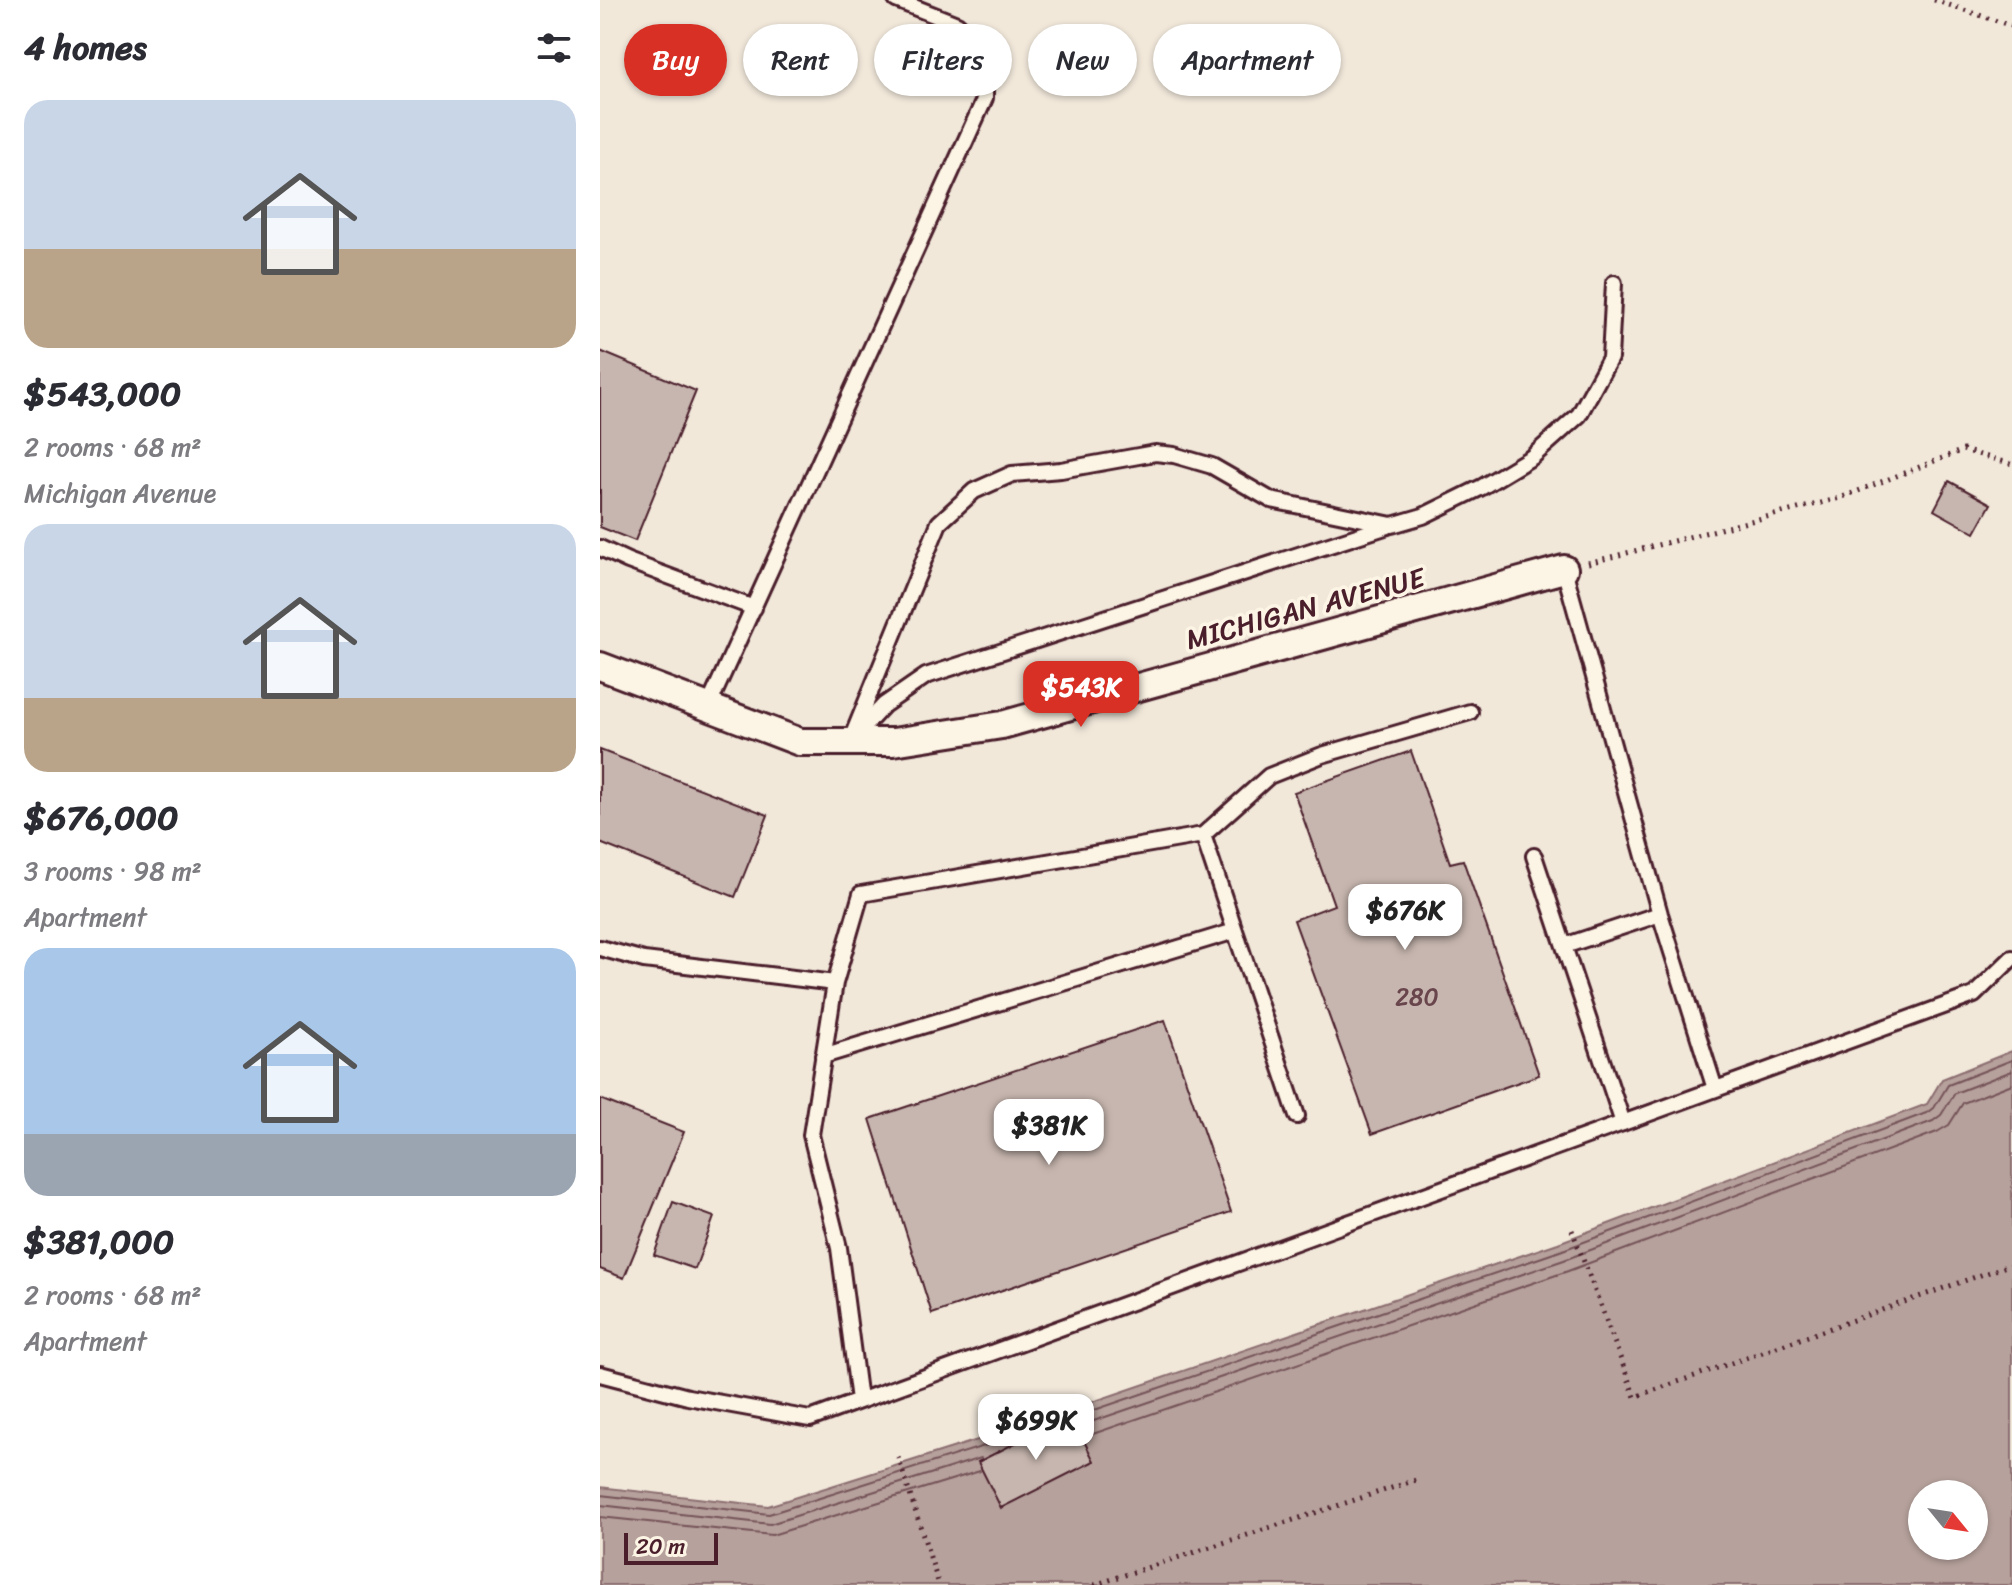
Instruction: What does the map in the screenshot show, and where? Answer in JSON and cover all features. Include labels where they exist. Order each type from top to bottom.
[{"type":"street","name":"MICHIGAN AVENUE","points":[[600,666],[800,742],[893,742],[1002,725],[1564,569]]},
{"type":"lane","points":[[708,707],[985,98],[985,49],[957,24],[896,0]]},
{"type":"lane","points":[[850,742],[884,705],[926,676],[1423,516],[1482,487],[1532,457],[1579,415],[1610,358],[1614,283]]},
{"type":"lane","points":[[850,742],[939,523],[974,491],[1012,474],[1061,470],[1155,453],[1174,455],[1212,466],[1271,500],[1392,525]]},
{"type":"lane","points":[[600,548],[754,608]]},
{"type":"lane","points":[[1564,569],[1660,914],[1715,1089]]},
{"type":"lane","points":[[859,1400],[839,1248],[811,1135],[835,983],[861,894],[1203,835],[1269,776],[1322,755],[1470,712]]},
{"type":"lane","points":[[1203,835],[1297,1116]]},
{"type":"lane","points":[[1534,856],[1623,1123]]},
{"type":"lane","points":[[1564,946],[1660,914]]},
{"type":"lane","points":[[823,1056],[1235,931]]},
{"type":"lane","points":[[600,948],[644,960],[835,983]]},
{"type":"lane","points":[[600,1374],[688,1397],[810,1419],[1974,995],[2012,958]]},
{"type":"path","points":[[1934,0],[2012,26]]},
{"type":"path","points":[[1564,569],[1840,498],[1963,450],[2012,464]]},
{"type":"path","points":[[1572,1230],[1635,1397],[2012,1264]]},
{"type":"path","points":[[898,1457],[939,1585]]},
{"type":"path","points":[[1094,1585],[1416,1480]]},
{"type":"water","points":[[2012,1051],[2012,1585],[600,1585],[600,1487],[768,1506],[1019,1427],[1558,1243],[1927,1104],[1942,1079]]},
{"type":"building","points":[[600,351],[696,391],[635,541],[600,527]]},
{"type":"building","points":[[1949,481],[1991,504],[1975,533],[1934,510]]},
{"type":"building","points":[[600,750],[768,815],[735,897],[600,843]]},
{"type":"building","points":[[1411,751],[1450,863],[1463,860],[1539,1075],[1372,1134],[1294,920],[1334,905],[1294,792]]},
{"type":"building","points":[[1165,1020],[1231,1212],[932,1314],[870,1119]]},
{"type":"building","points":[[600,1099],[684,1132],[624,1278],[600,1269]]},
{"type":"building","points":[[673,1202],[714,1217],[695,1269],[654,1255]]},
{"type":"building","points":[[1071,1415],[1094,1461],[1001,1508],[978,1462]]}]
